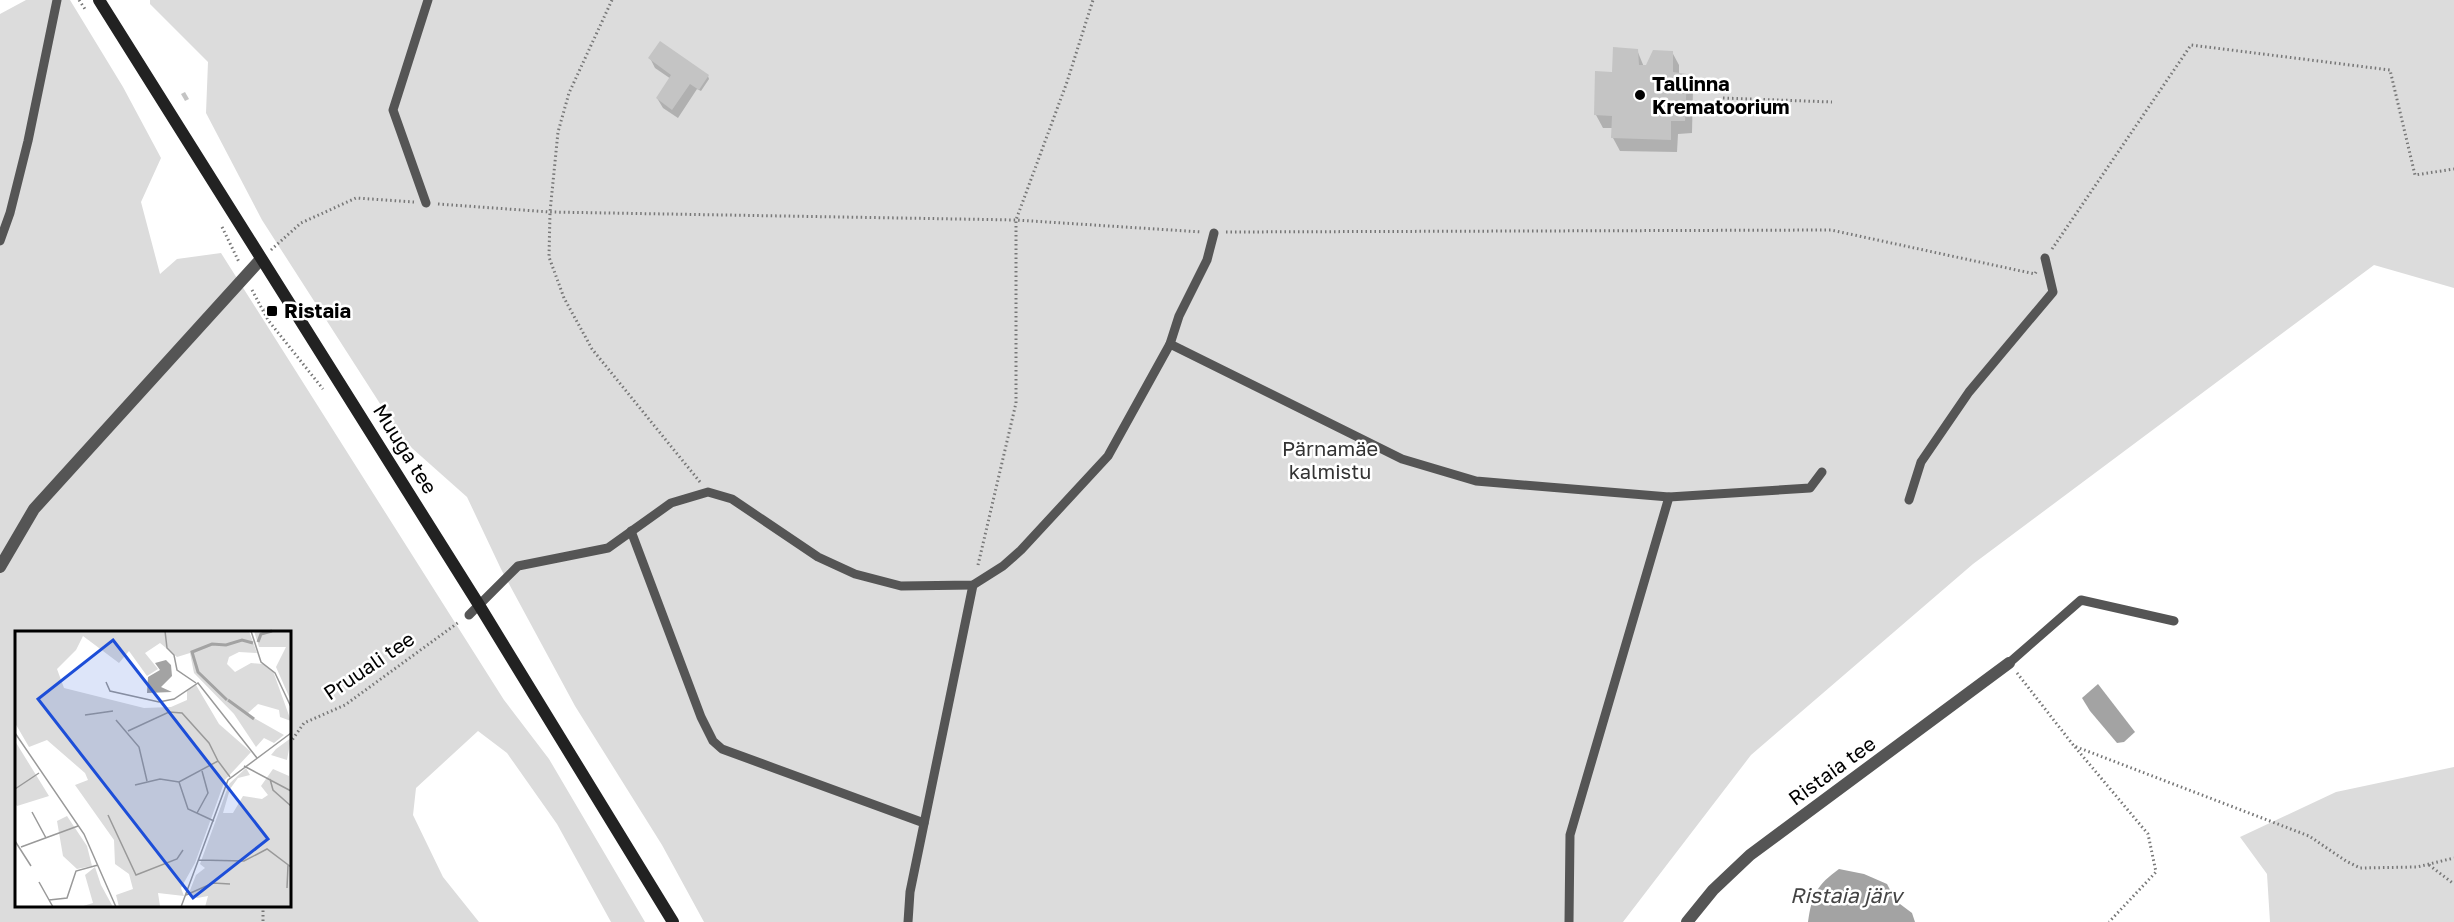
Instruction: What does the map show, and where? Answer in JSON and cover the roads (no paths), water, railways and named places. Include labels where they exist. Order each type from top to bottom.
[{"type":"main road","name":"Muuga tee","points":[[99,0],[479,604],[674,922]]},
{"type":"street","points":[[0,567],[34,509],[261,259]]},
{"type":"street","name":"Ristaia tee","points":[[1687,922],[1713,890],[1750,855],[2009,663]]},
{"type":"lane","points":[[0,241],[10,213],[28,141],[57,0]]},
{"type":"lane","points":[[426,203],[393,110],[428,0]]},
{"type":"lane","points":[[469,615],[518,566],[608,548],[671,503],[708,492],[732,499],[818,557],[855,574],[901,586],[973,585],[1003,566],[1021,550],[1108,456],[1170,344],[1179,316],[1207,260],[1214,233]]},
{"type":"lane","points":[[1909,500],[1921,462],[1969,392],[2053,292],[2045,258]]},
{"type":"lane","points":[[1170,344],[1402,459],[1476,481],[1669,497],[1810,488],[1822,472]]},
{"type":"lane","points":[[1569,922],[1570,835],[1669,497]]},
{"type":"lane","points":[[631,531],[701,717],[713,741],[722,749],[924,823]]},
{"type":"lane","points":[[908,922],[910,892],[973,585]]},
{"type":"lane","points":[[2009,663],[2080,600],[2174,621]]},
{"type":"water","points":[[2098,684],[2135,732],[2124,742],[2117,743],[2082,698]]},
{"type":"water","name":"Ristaia järv","points":[[1839,869],[1864,874],[1887,884],[1896,901],[1912,913],[1915,922],[1808,922],[1811,904],[1817,891],[1825,880]]},
{"type":"place","name":"Tallinna Krematoorium","points":[[1640,95]]},
{"type":"place","name":"Ristaia","points":[[272,311]]},
{"type":"park label","name":"Pärnamäe kalmistu","points":[[1330,460]]}]
